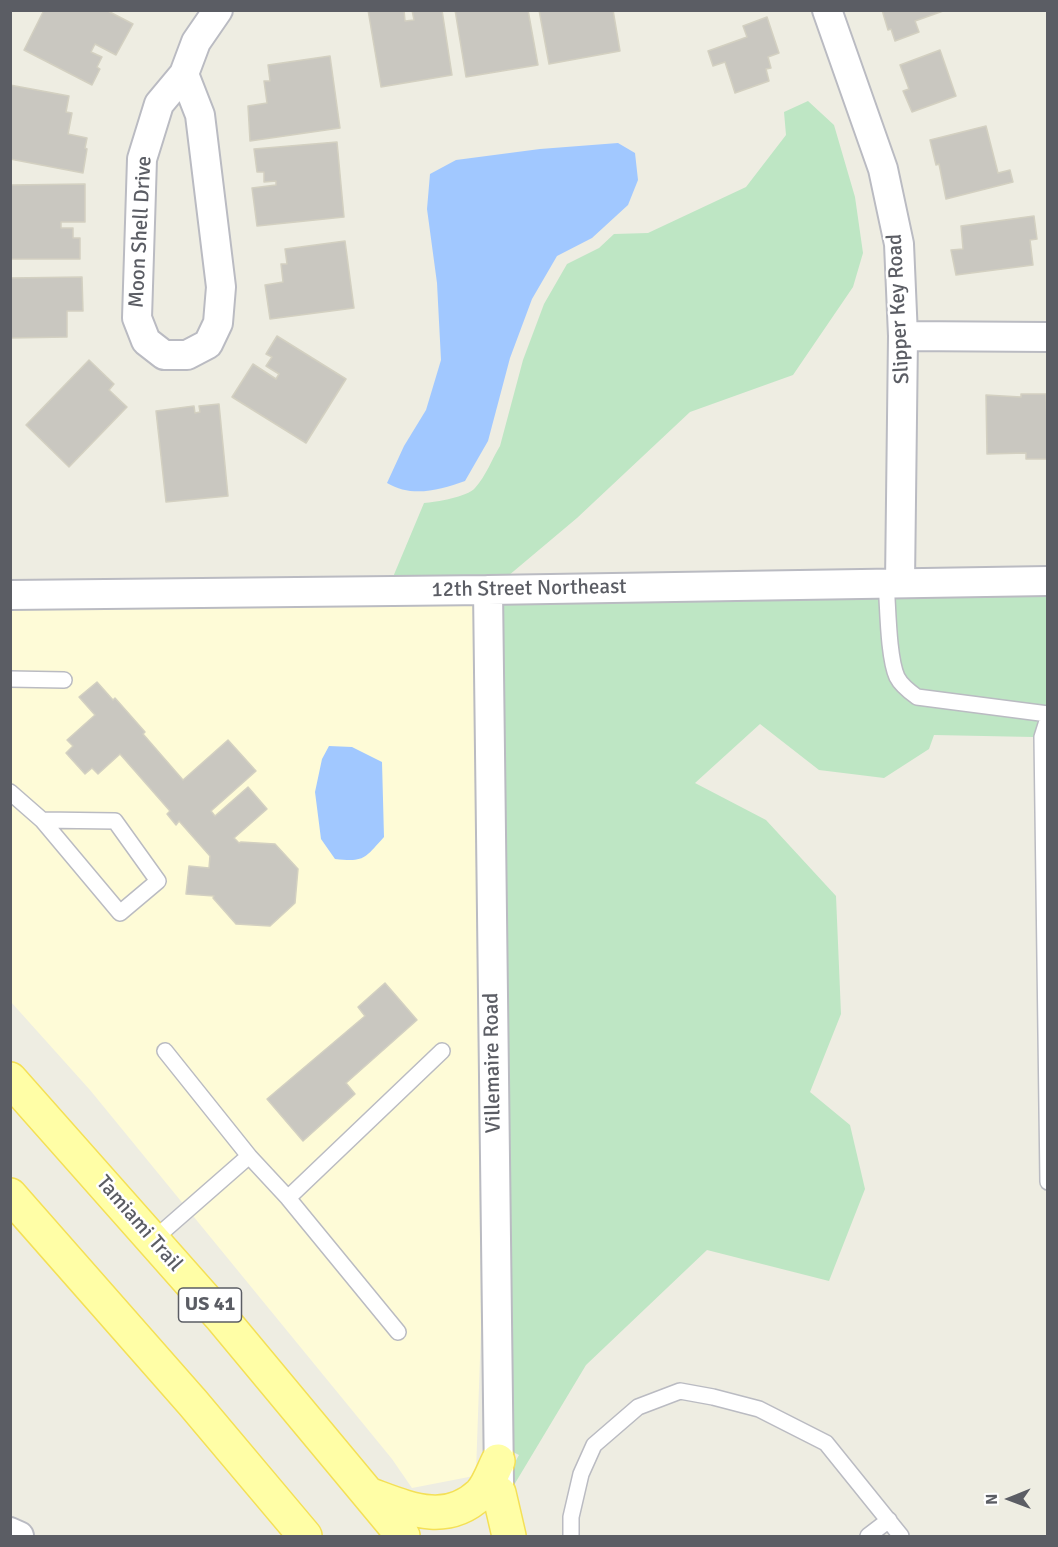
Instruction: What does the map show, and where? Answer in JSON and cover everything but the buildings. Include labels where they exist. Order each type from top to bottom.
[{"type":"main road","name":"Tamiami Trail","points":[[10,1079],[153,1240],[403,1536]]},
{"type":"main road","points":[[10,1195],[193,1403],[305,1536]]},
{"type":"main road","points":[[369,1494],[413,1511],[437,1513],[460,1508],[482,1493],[499,1477]]},
{"type":"main road","points":[[499,1477],[509,1536]]},
{"type":"street","name":"Moon Shell Drive","points":[[184,74],[200,115],[221,287],[218,323],[208,344],[187,355],[164,354],[146,341],[137,318],[142,159],[159,104],[184,74],[196,42],[218,10]]},
{"type":"street","name":"Slipper Key Road","points":[[827,10],[883,169],[899,244],[903,336],[893,582]]},
{"type":"street","points":[[903,336],[1047,337]]},
{"type":"street","name":"12th Street Northeast","points":[[10,595],[1047,581]]},
{"type":"street","name":"Villemaire Road","points":[[488,590],[500,1536]]},
{"type":"street","points":[[10,1532],[19,1536]]},
{"type":"lane","points":[[893,582],[891,648],[897,677],[908,690],[917,697],[1047,716],[1042,737],[1047,1182]]},
{"type":"lane","points":[[10,679],[64,680]]},
{"type":"lane","points":[[10,792],[42,820],[120,913],[158,881],[115,821],[42,820]]},
{"type":"lane","points":[[165,1051],[249,1156],[288,1198],[398,1332]]},
{"type":"lane","points":[[288,1198],[442,1051]]},
{"type":"lane","points":[[153,1240],[249,1156]]},
{"type":"lane","points":[[571,1536],[571,1517],[581,1474],[594,1445],[638,1407],[680,1391],[713,1396],[759,1409],[826,1443],[901,1536]]},
{"type":"lane","points":[[868,1536],[889,1520]]},
{"type":"shaded area","points":[[473,604],[481,1329],[476,1472],[474,1476],[412,1488],[392,1459],[90,1090],[11,1002],[10,609]]},
{"type":"green space","points":[[808,101],[834,125],[855,197],[863,253],[853,287],[793,375],[690,412],[577,518],[508,576],[393,577],[424,503],[465,494],[475,488],[486,473],[500,446],[523,360],[544,304],[567,264],[599,248],[614,234],[648,233],[746,187],[786,135],[784,112]]},
{"type":"green space","points":[[1048,594],[1047,740],[1033,737],[934,735],[929,749],[884,778],[819,770],[760,724],[695,783],[766,820],[836,896],[841,1014],[810,1092],[850,1125],[865,1189],[829,1281],[707,1250],[586,1365],[514,1485],[514,1464],[519,1455],[513,1452],[503,603]]},
{"type":"water","points":[[618,143],[635,153],[638,180],[628,205],[592,238],[557,256],[532,299],[510,358],[488,441],[465,481],[426,491],[396,488],[387,483],[404,446],[426,410],[441,360],[437,283],[427,209],[430,174],[456,160],[540,149]]},
{"type":"water","points":[[329,746],[352,747],[382,762],[384,837],[368,854],[358,859],[335,859],[321,839],[315,792],[322,759]]}]
